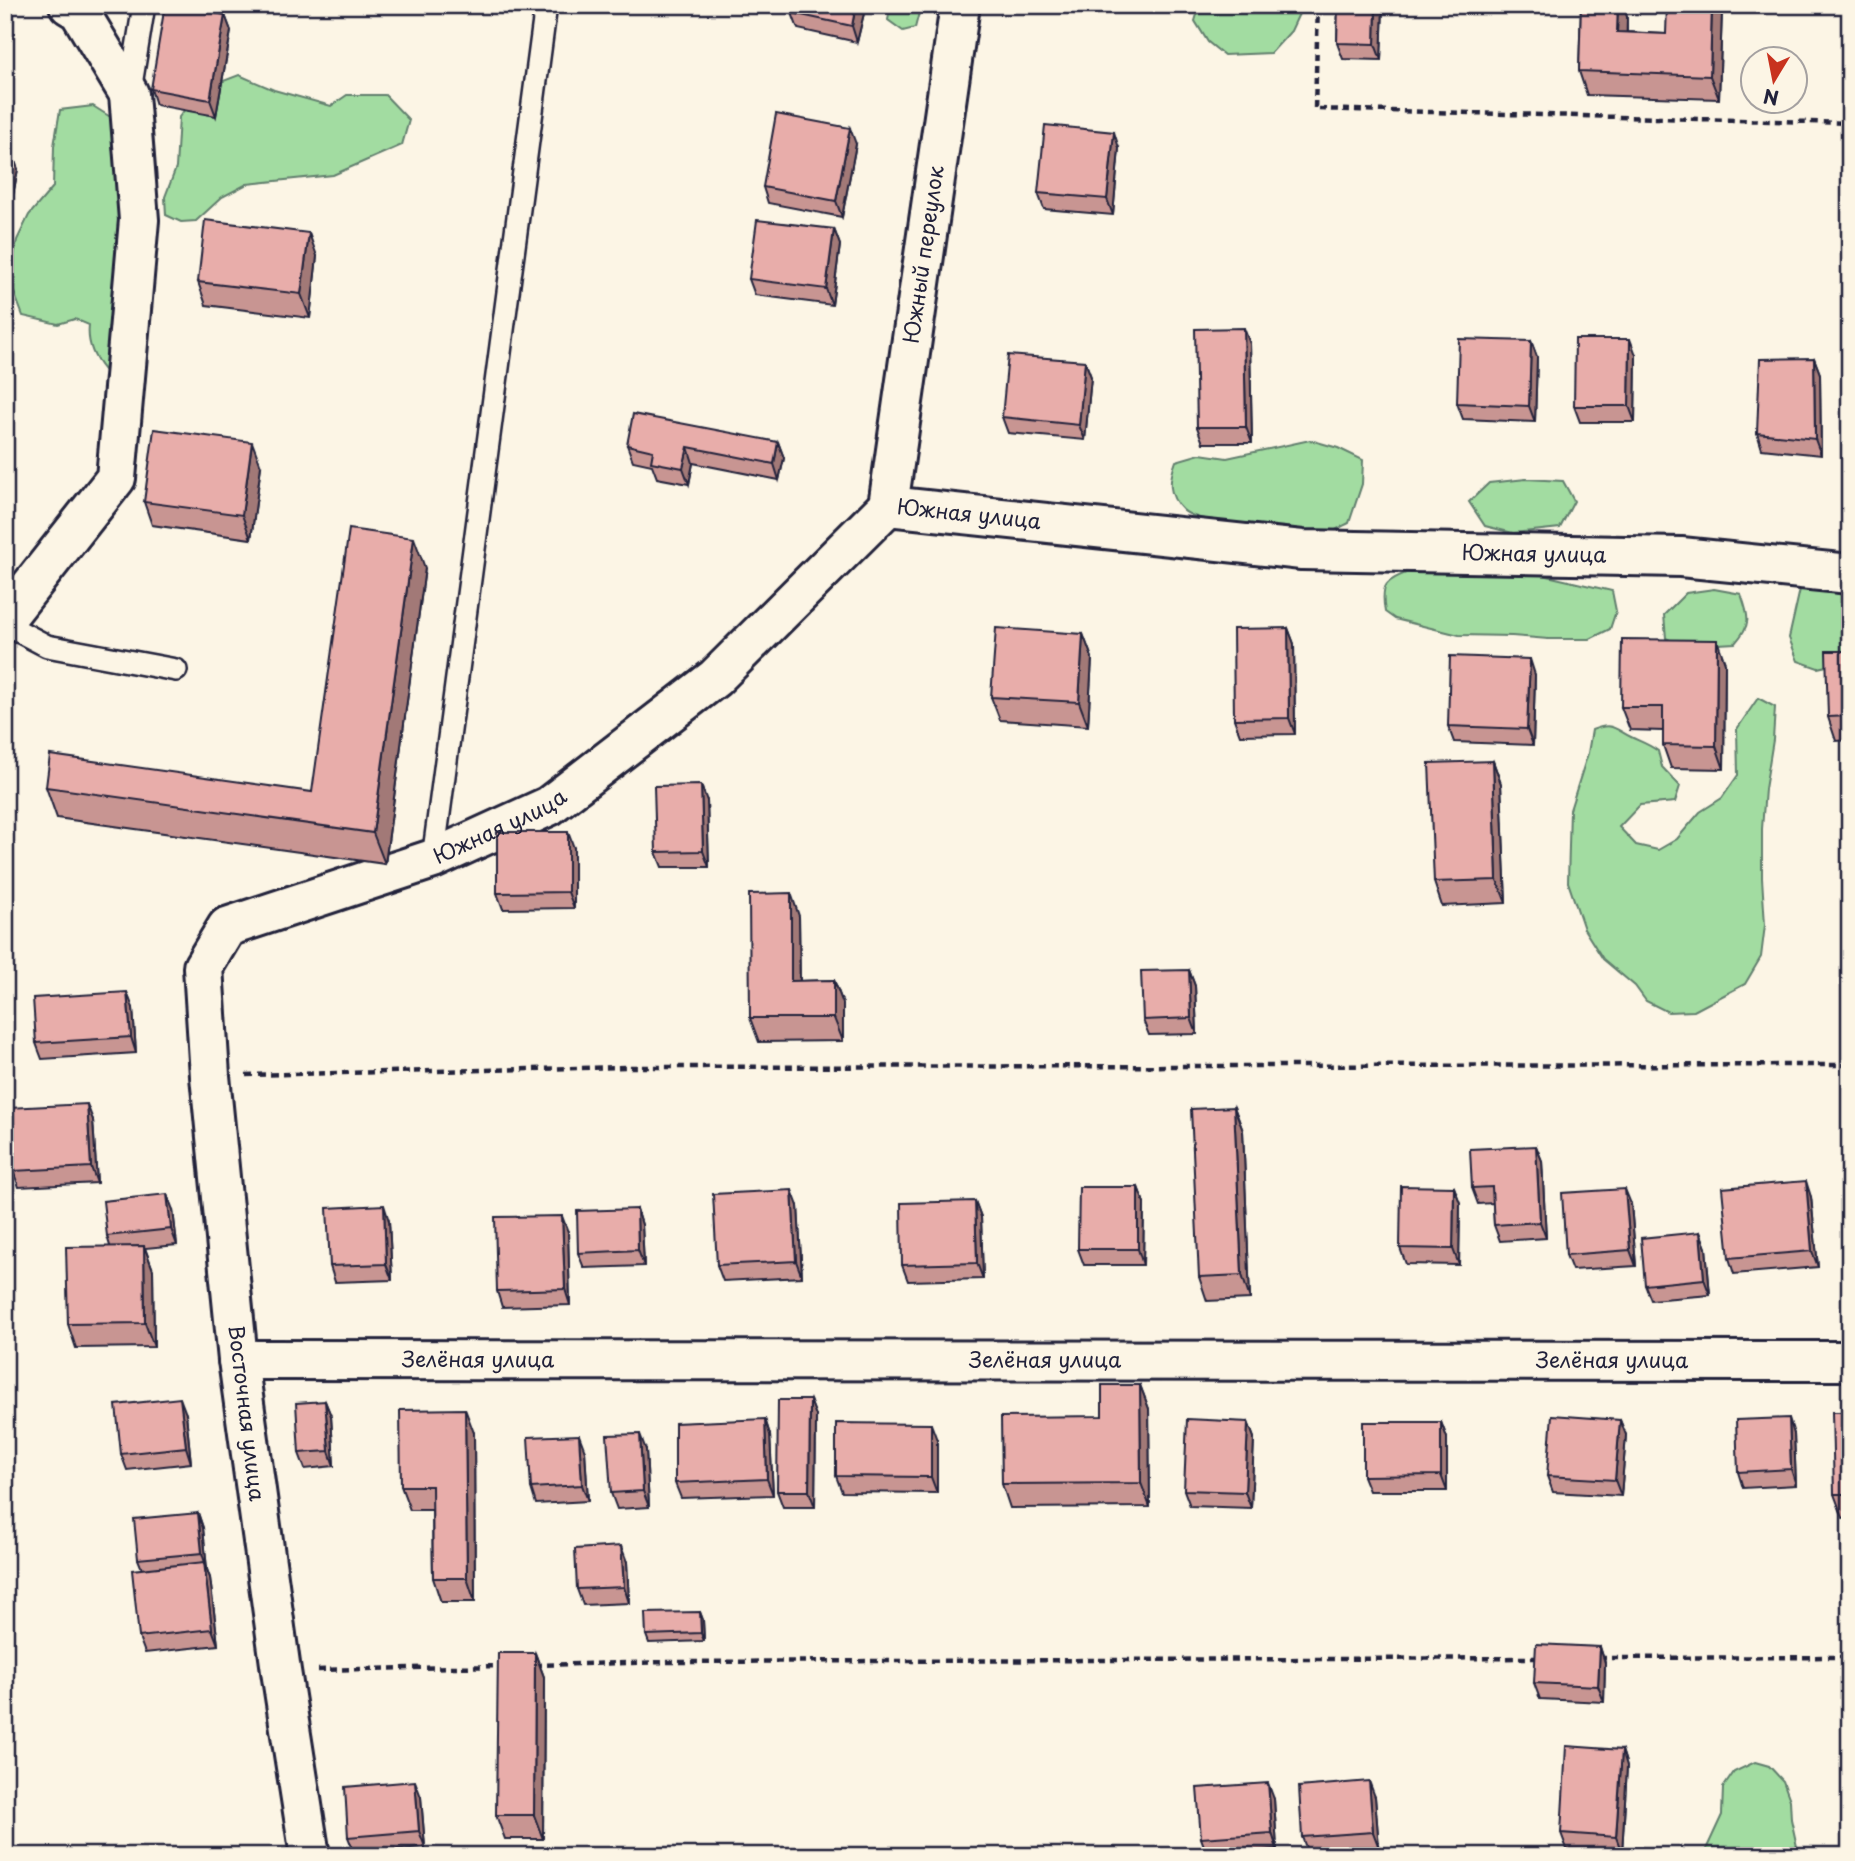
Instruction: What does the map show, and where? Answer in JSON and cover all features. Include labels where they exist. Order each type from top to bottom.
[{"type":"street","points":[[5,622],[117,478],[139,220],[129,93],[79,11],[69,5]]},
{"type":"street","name":"Южный переулок","points":[[888,506],[960,5]]},
{"type":"street","name":"Южная улица","points":[[203,967],[227,927],[433,859],[549,806],[715,678],[888,506],[1302,550],[1681,556],[1850,574]]},
{"type":"street","name":"Восточная улица","points":[[203,967],[210,1076],[238,1360],[281,1671],[310,1856]]},
{"type":"street","name":"Зелёная улица","points":[[238,1360],[1850,1361]]},
{"type":"lane","points":[[129,93],[144,5]]},
{"type":"lane","points":[[433,859],[546,5]]},
{"type":"lane","points":[[5,622],[47,646],[176,670]]},
{"type":"path","points":[[1318,5],[1315,110],[1850,123]]},
{"type":"path","points":[[210,1076],[640,1067],[1850,1065]]},
{"type":"path","points":[[1587,1658],[1850,1657]]},
{"type":"path","points":[[533,1665],[1545,1658]]},
{"type":"path","points":[[281,1671],[505,1666]]},
{"type":"green space","points":[[891,5],[921,5],[915,28],[903,31],[888,20]]},
{"type":"green space","points":[[1200,5],[1303,5],[1291,31],[1271,53],[1224,55],[1208,42],[1195,21]]},
{"type":"green space","points":[[239,75],[274,90],[331,106],[347,95],[385,95],[409,120],[402,145],[333,175],[247,184],[222,197],[196,221],[181,222],[166,215],[165,197],[176,168],[179,117],[200,90]]},
{"type":"green space","points":[[93,106],[112,118],[125,193],[116,363],[104,370],[92,349],[89,325],[75,319],[58,324],[23,316],[9,279],[17,240],[29,215],[53,187],[54,146],[60,110]]},
{"type":"green space","points":[[1310,440],[1338,448],[1363,460],[1362,484],[1349,523],[1327,534],[1309,538],[1293,537],[1227,526],[1192,515],[1183,510],[1174,499],[1171,481],[1176,461],[1200,454],[1227,458]]},
{"type":"green space","points":[[1526,479],[1563,481],[1574,501],[1560,528],[1513,533],[1485,526],[1469,502],[1489,483]]},
{"type":"green space","points":[[1411,571],[1543,575],[1612,591],[1616,611],[1610,629],[1590,639],[1459,635],[1395,619],[1385,612],[1383,595],[1387,584]]},
{"type":"green space","points":[[1850,583],[1850,661],[1818,668],[1798,661],[1789,638],[1801,585]]},
{"type":"green space","points":[[1714,589],[1741,594],[1747,620],[1744,631],[1735,643],[1683,646],[1666,638],[1664,615],[1686,593]]},
{"type":"green space","points":[[1758,698],[1775,707],[1762,829],[1765,925],[1761,957],[1745,984],[1694,1011],[1668,1012],[1646,1001],[1635,986],[1603,959],[1584,929],[1568,882],[1570,810],[1588,753],[1592,730],[1610,726],[1655,749],[1662,767],[1680,786],[1675,802],[1640,805],[1619,827],[1636,845],[1658,850],[1677,839],[1700,812],[1722,798],[1738,775],[1737,729]]},
{"type":"green space","points":[[1755,1762],[1769,1766],[1783,1781],[1790,1800],[1799,1856],[1703,1856],[1722,1815],[1723,1788],[1734,1772]]},
{"type":"building","points":[[165,5],[225,15],[210,100],[151,89]]},
{"type":"building","points":[[794,5],[856,5],[852,26],[792,13]]},
{"type":"building","points":[[1338,5],[1376,5],[1375,44],[1337,43]]},
{"type":"building","points":[[1581,5],[1618,5],[1617,32],[1666,34],[1667,5],[1712,5],[1710,76],[1579,71]]},
{"type":"building","points":[[776,114],[850,128],[836,201],[763,187]]},
{"type":"building","points":[[1045,125],[1114,132],[1107,199],[1038,193]]},
{"type":"building","points":[[5,152],[12,153],[5,190]]},
{"type":"building","points":[[205,220],[309,233],[301,294],[198,282]]},
{"type":"building","points":[[757,220],[834,229],[826,289],[749,279]]},
{"type":"building","points":[[1244,328],[1246,427],[1197,427],[1195,329]]},
{"type":"building","points":[[1459,339],[1531,341],[1529,406],[1457,403]]},
{"type":"building","points":[[1575,339],[1630,339],[1629,406],[1574,406]]},
{"type":"building","points":[[1008,355],[1085,361],[1079,425],[1002,417]]},
{"type":"building","points":[[1814,358],[1815,439],[1757,433],[1760,359]]},
{"type":"building","points":[[633,414],[778,442],[774,464],[688,447],[683,468],[651,462],[653,451],[627,445]]},
{"type":"building","points":[[154,429],[252,442],[242,515],[144,502]]},
{"type":"building","points":[[349,529],[414,538],[373,833],[46,787],[50,755],[312,792]]},
{"type":"building","points":[[996,628],[1083,634],[1079,702],[991,697]]},
{"type":"building","points":[[1288,628],[1289,718],[1234,719],[1233,629]]},
{"type":"building","points":[[1622,639],[1717,640],[1716,746],[1663,745],[1663,707],[1621,707]]},
{"type":"building","points":[[1826,651],[1850,651],[1850,716],[1828,717]]},
{"type":"building","points":[[1450,656],[1530,659],[1527,729],[1448,726]]},
{"type":"building","points":[[1493,761],[1497,880],[1434,882],[1429,763]]},
{"type":"building","points":[[701,785],[703,851],[656,852],[654,786]]},
{"type":"building","points":[[497,832],[568,832],[568,892],[497,893]]},
{"type":"building","points":[[791,893],[791,981],[834,980],[834,1018],[750,1018],[749,894]]},
{"type":"building","points":[[1189,970],[1191,1018],[1143,1020],[1141,971]]},
{"type":"building","points":[[127,992],[131,1037],[36,1043],[33,998]]},
{"type":"building","points":[[87,1104],[91,1167],[13,1171],[9,1108]]},
{"type":"building","points":[[1234,1107],[1242,1275],[1199,1277],[1191,1109]]},
{"type":"building","points":[[1536,1146],[1540,1222],[1494,1225],[1492,1187],[1472,1188],[1470,1149]]},
{"type":"building","points":[[1806,1181],[1812,1251],[1729,1258],[1722,1188]]},
{"type":"building","points":[[1401,1186],[1454,1187],[1453,1249],[1400,1248]]},
{"type":"building","points":[[1079,1187],[1138,1187],[1138,1249],[1078,1249]]},
{"type":"building","points":[[1625,1189],[1630,1250],[1566,1255],[1562,1193]]},
{"type":"building","points":[[792,1190],[796,1261],[717,1265],[713,1194]]},
{"type":"building","points":[[167,1194],[171,1229],[107,1236],[103,1201]]},
{"type":"building","points":[[975,1201],[977,1263],[902,1265],[901,1203]]},
{"type":"building","points":[[384,1205],[386,1264],[330,1266],[327,1208]]},
{"type":"building","points":[[637,1209],[638,1250],[578,1253],[577,1211]]},
{"type":"building","points":[[562,1216],[565,1289],[497,1291],[495,1217]]},
{"type":"building","points":[[1700,1232],[1704,1279],[1645,1285],[1641,1238]]},
{"type":"building","points":[[144,1246],[145,1323],[68,1324],[66,1247]]},
{"type":"building","points":[[1102,1385],[1140,1385],[1141,1483],[1002,1484],[1001,1417],[1102,1416]]},
{"type":"building","points":[[180,1398],[186,1447],[121,1454],[116,1405]]},
{"type":"building","points":[[778,1400],[810,1400],[809,1491],[777,1491]]},
{"type":"building","points":[[325,1401],[329,1451],[299,1453],[296,1403]]},
{"type":"building","points":[[465,1409],[467,1578],[433,1578],[432,1486],[401,1486],[400,1410]]},
{"type":"building","points":[[1832,1412],[1850,1412],[1850,1494],[1834,1494]]},
{"type":"building","points":[[1552,1415],[1620,1420],[1615,1480],[1547,1476]]},
{"type":"building","points":[[1789,1418],[1791,1469],[1738,1472],[1736,1420]]},
{"type":"building","points":[[765,1419],[767,1479],[675,1483],[675,1423]]},
{"type":"building","points":[[1187,1419],[1248,1422],[1245,1492],[1184,1490]]},
{"type":"building","points":[[1363,1422],[1441,1422],[1441,1475],[1363,1476]]},
{"type":"building","points":[[836,1423],[931,1424],[931,1477],[836,1476]]},
{"type":"building","points":[[640,1434],[643,1491],[611,1493],[607,1435]]},
{"type":"building","points":[[579,1435],[582,1485],[531,1488],[528,1437]]},
{"type":"building","points":[[198,1513],[202,1553],[138,1559],[134,1519]]},
{"type":"building","points":[[621,1546],[624,1587],[577,1589],[575,1549]]},
{"type":"building","points":[[204,1562],[212,1629],[139,1637],[132,1570]]},
{"type":"building","points":[[700,1612],[701,1633],[646,1635],[645,1613]]},
{"type":"building","points":[[1536,1644],[1600,1647],[1598,1686],[1534,1683]]},
{"type":"building","points":[[498,1653],[535,1653],[534,1815],[496,1815]]},
{"type":"building","points":[[1566,1746],[1622,1750],[1616,1837],[1561,1833]]},
{"type":"building","points":[[415,1781],[419,1831],[348,1837],[345,1787]]},
{"type":"building","points":[[1369,1781],[1373,1832],[1302,1837],[1299,1787]]},
{"type":"building","points":[[1268,1783],[1272,1833],[1201,1838],[1197,1788]]}]
